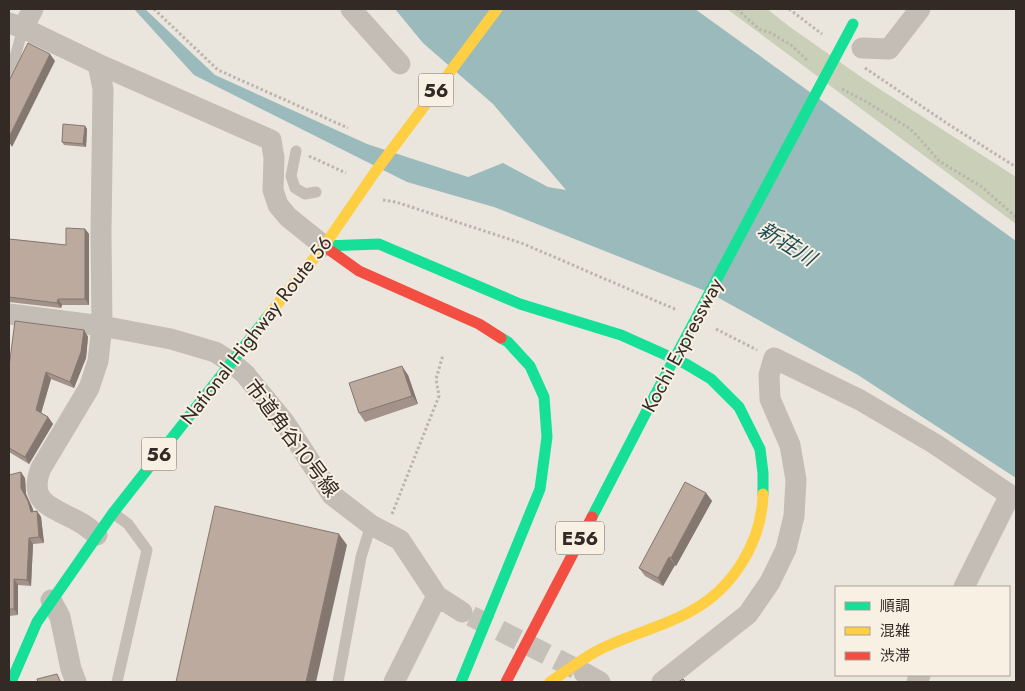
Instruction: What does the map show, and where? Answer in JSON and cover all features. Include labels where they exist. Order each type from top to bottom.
[{"type":"highway","name":"National Highway Route 56","points":[[11,682],[37,622],[113,513],[324,246],[375,172],[497,9]]},
{"type":"highway","name":"Kochi Expressway","points":[[506,682],[655,395],[854,20]]},
{"type":"highway","points":[[324,246],[379,244],[520,304],[620,335],[686,364],[712,379],[739,407],[760,449],[763,473],[763,497],[758,526],[747,556],[716,593],[693,610],[595,652],[550,682]]},
{"type":"highway","points":[[324,246],[362,273],[487,327],[505,339],[528,363],[534,371],[542,390],[548,415],[548,440],[546,464],[540,489],[461,682]]},
{"type":"street","points":[[33,9],[16,26],[271,140],[274,158],[273,190],[278,205],[288,217],[324,246]]},
{"type":"street","points":[[351,9],[400,64]]},
{"type":"street","points":[[863,57],[889,49],[920,9]]},
{"type":"street","points":[[97,536],[83,524],[45,504],[39,498],[36,490],[36,479],[89,388],[98,361],[102,326],[103,88],[98,64]]},
{"type":"street","name":"市道角谷10号線","points":[[9,314],[102,326],[171,339],[215,352],[232,362],[245,374],[285,423],[332,495],[378,528],[400,540],[437,596]]},
{"type":"street","points":[[662,682],[748,614],[770,582],[786,549],[794,516],[796,480],[790,445],[770,398],[769,375],[774,358],[876,410],[935,444],[1013,497],[965,586]]},
{"type":"street","points":[[394,682],[437,596],[462,612]]},
{"type":"street","points":[[51,600],[60,617],[71,669],[76,682]]},
{"type":"lane","points":[[9,79],[16,26]]},
{"type":"lane","points":[[296,150],[291,176],[295,188],[305,194],[316,192]]},
{"type":"lane","points":[[113,513],[128,524],[147,550],[117,682]]},
{"type":"lane","points":[[338,682],[361,557],[378,528]]},
{"type":"path","points":[[154,9],[218,70],[348,128]]},
{"type":"path","points":[[737,9],[760,29],[772,33],[791,46],[811,64]]},
{"type":"path","points":[[863,57],[948,124],[1016,167]]},
{"type":"path","points":[[842,88],[909,128],[938,161],[982,187],[1016,217]]},
{"type":"path","points":[[382,200],[396,202],[524,244],[680,311]]},
{"type":"path","points":[[714,328],[774,358]]},
{"type":"path","points":[[378,528],[439,396],[436,379],[444,355]]},
{"type":"green space","points":[[727,9],[767,9],[864,79],[1016,177],[1016,224]]},
{"type":"water","name":"新荘川","points":[[134,9],[145,9],[215,75],[367,144],[468,177],[503,163],[548,187],[566,190],[493,104],[423,43],[395,9],[695,9],[1016,241],[1016,478],[858,375],[708,292],[494,207],[407,182],[194,75]]},
{"type":"building","points":[[28,43],[50,54],[9,137],[9,81]]},
{"type":"building","points":[[63,124],[85,126],[83,144],[62,142]]},
{"type":"building","points":[[66,228],[85,229],[85,299],[58,299],[57,303],[9,297],[9,239],[66,245]]},
{"type":"building","points":[[15,321],[84,330],[81,352],[70,382],[46,372],[36,410],[48,417],[25,457],[9,448],[9,367]]},
{"type":"building","points":[[402,366],[412,396],[359,413],[349,383]]},
{"type":"building","points":[[21,472],[21,488],[31,512],[37,511],[39,537],[29,538],[27,580],[14,579],[14,609],[9,609],[9,475]]},
{"type":"building","points":[[685,482],[706,493],[658,578],[639,568]]},
{"type":"building","points":[[215,506],[339,534],[306,682],[176,682]]},
{"type":"building","points":[[57,674],[62,682],[38,682],[37,679]]},
{"type":"tunnel","points":[[471,616],[584,673]]},
{"type":"traffic: fast","points":[[655,395],[853,24]]},
{"type":"traffic: fast","points":[[324,246],[379,244],[520,304],[621,335],[686,364],[711,379],[739,407],[760,449],[763,494]]},
{"type":"traffic: fast","points":[[11,682],[37,622],[113,513],[268,316]]},
{"type":"traffic: fast","points":[[461,682],[540,489],[547,437],[544,397],[530,366],[508,342],[501,338]]},
{"type":"traffic: fast","points":[[592,517],[655,395]]},
{"type":"traffic: slow","points":[[268,316],[324,246],[375,172],[497,9]]},
{"type":"traffic: slow","points":[[550,682],[595,652],[669,622],[693,610],[721,589],[733,576],[751,545],[757,529],[763,494]]},
{"type":"traffic: jam","points":[[324,246],[359,271],[479,324],[501,338]]},
{"type":"traffic: jam","points":[[506,682],[592,517]]}]
